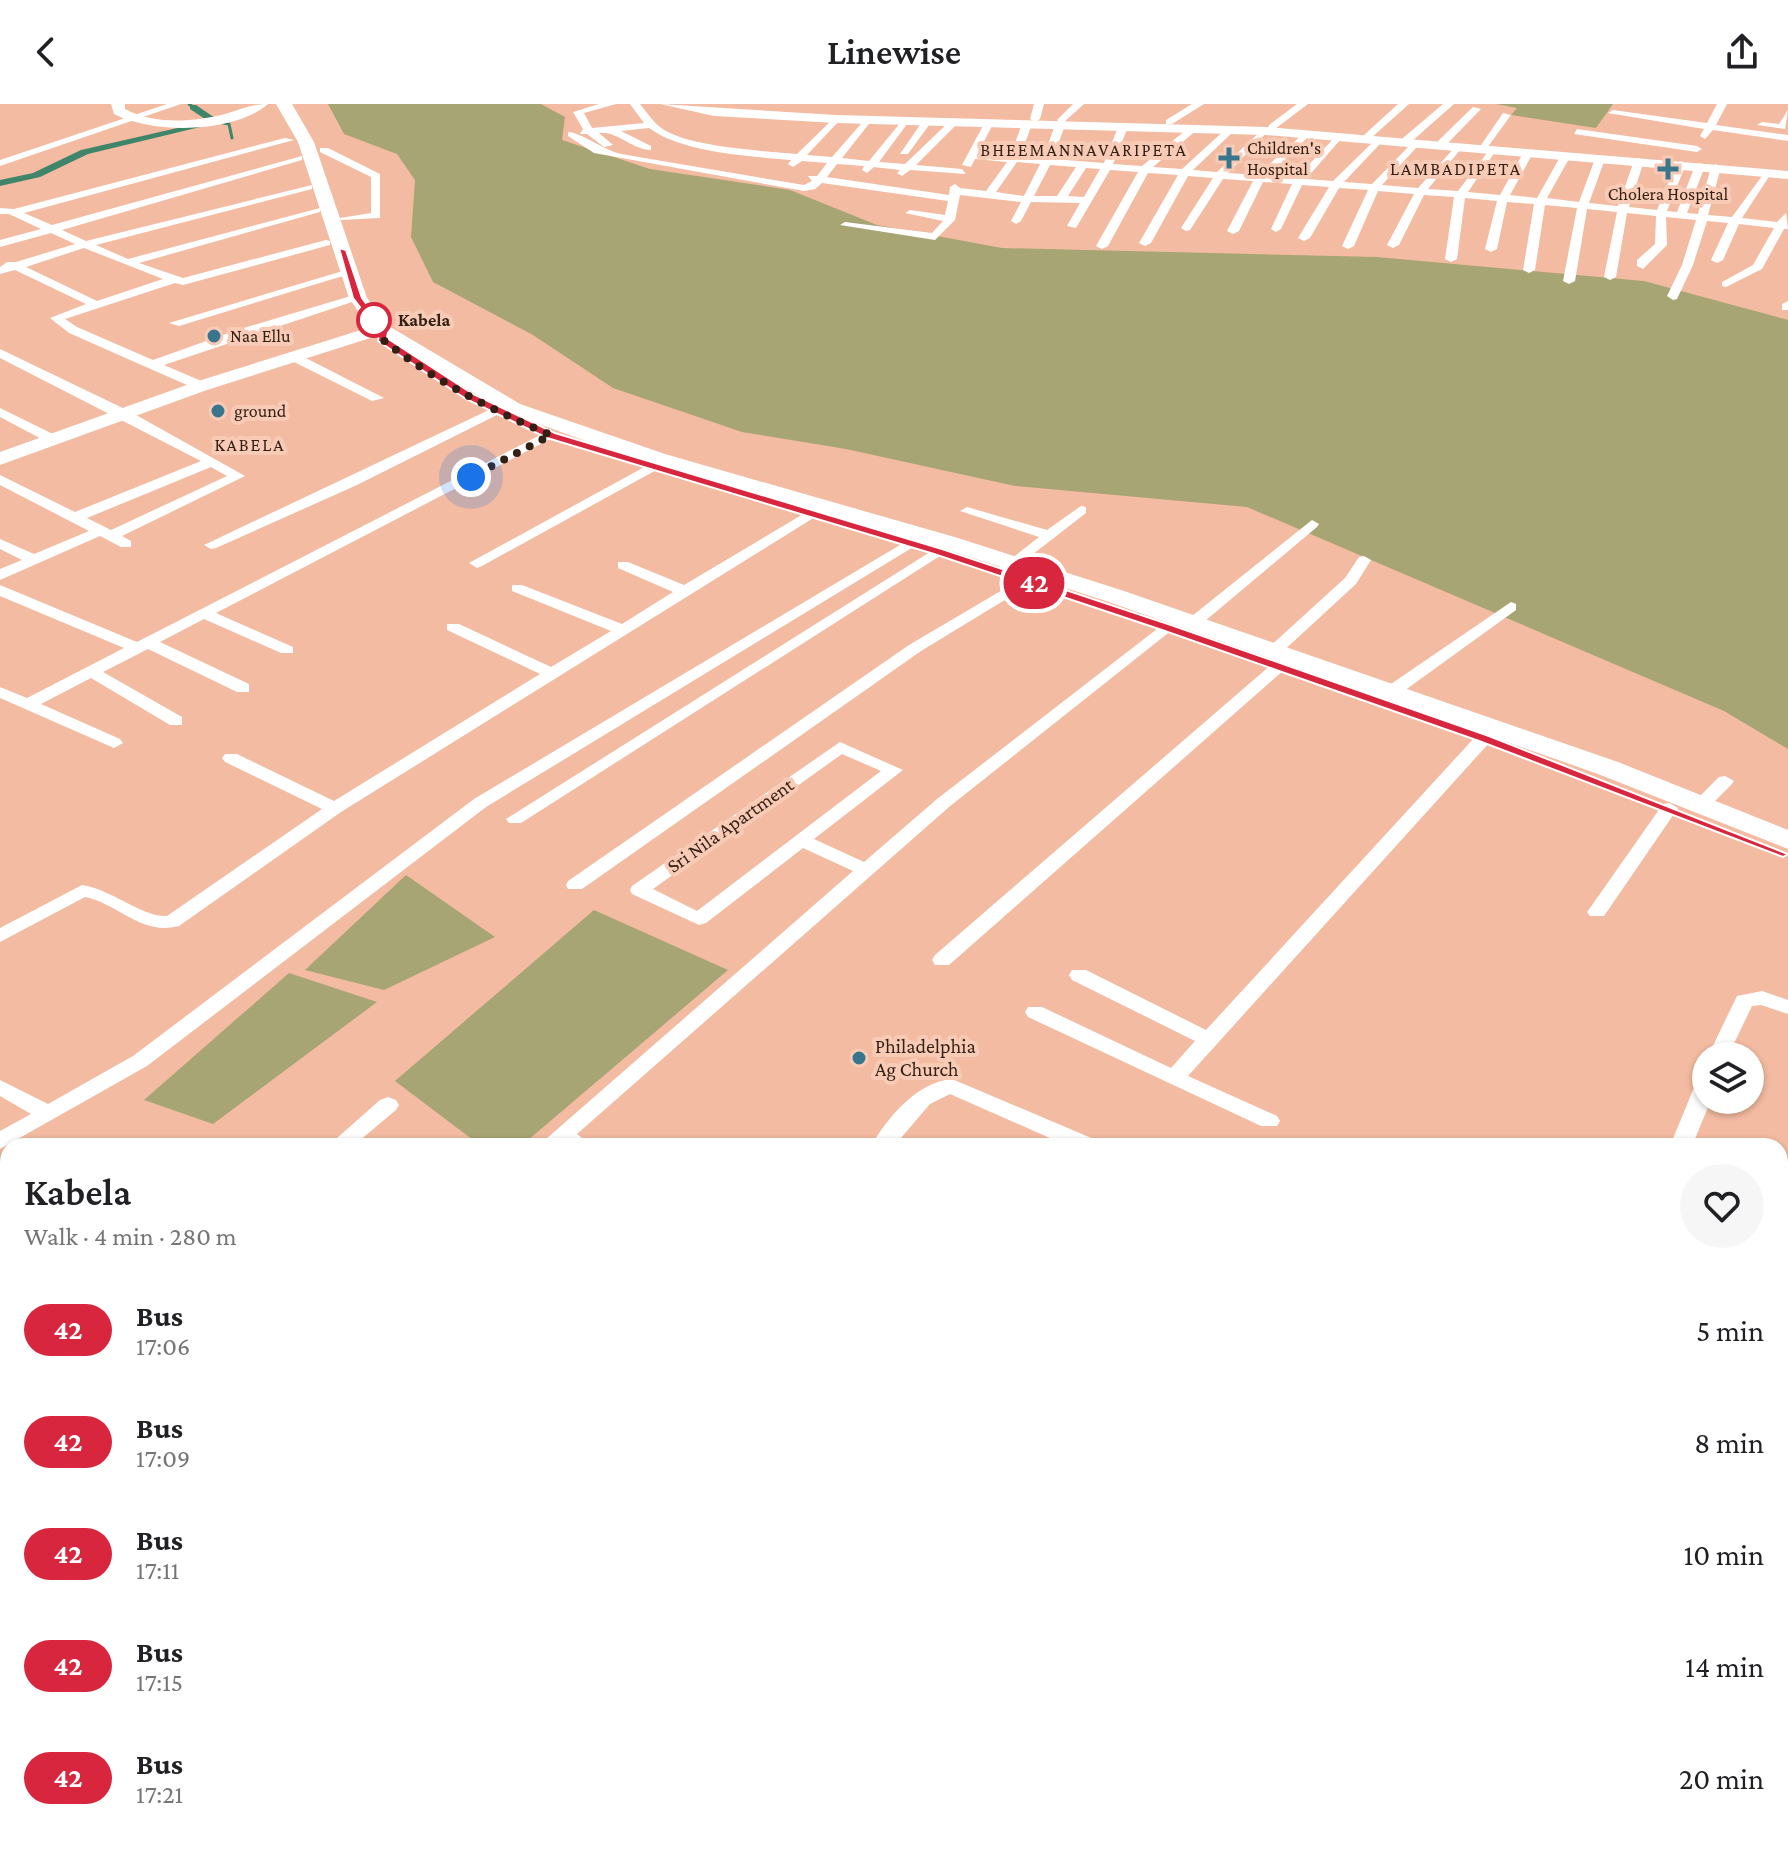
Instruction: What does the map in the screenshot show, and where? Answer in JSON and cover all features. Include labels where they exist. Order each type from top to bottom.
[{"type":"main road","points":[[336,245],[306,142],[285,104],[274,112],[298,158],[316,210],[350,272],[358,298],[382,330],[513,408],[565,429],[1014,572],[1166,627],[1391,692],[1788,854]]},
{"type":"main road","points":[[295,104],[324,150],[345,218],[351,245],[336,245]]},
{"type":"main road","points":[[382,330],[382,339],[398,352],[496,412],[551,435],[810,514],[1193,623],[1276,659],[1701,805],[1788,840]]},
{"type":"street","points":[[118,104],[119,111],[130,118],[170,123],[221,118],[261,104]]},
{"type":"street","points":[[0,163],[176,104]]},
{"type":"street","points":[[611,104],[578,112],[589,131],[601,141],[634,152],[778,180]]},
{"type":"street","points":[[635,104],[651,125],[669,136],[737,152],[962,172]]},
{"type":"street","points":[[667,104],[714,112],[867,120],[989,122],[1038,111]]},
{"type":"street","points":[[699,104],[789,112],[1038,111],[1061,122],[1123,127],[1269,129],[1304,136],[1371,140]]},
{"type":"street","points":[[1016,221],[1047,161],[1061,122],[1079,104]]},
{"type":"street","points":[[1169,122],[1199,104]]},
{"type":"street","points":[[1186,228],[1220,175],[1269,129],[1303,104]]},
{"type":"street","points":[[1304,238],[1338,184],[1371,140],[1404,104]]},
{"type":"street","points":[[1348,246],[1375,187],[1410,143],[1449,104]]},
{"type":"street","points":[[1623,104],[1649,106],[1788,138]]},
{"type":"street","points":[[1643,266],[1643,260],[1661,245],[1661,212],[1722,104]]},
{"type":"street","points":[[587,108],[634,152]]},
{"type":"street","points":[[1393,245],[1420,192],[1476,109]]},
{"type":"street","points":[[989,195],[1014,159],[1038,111]]},
{"type":"street","points":[[1613,113],[1785,128],[1788,113]]},
{"type":"street","points":[[1451,259],[1460,196],[1506,115]]},
{"type":"street","points":[[778,180],[836,119]]},
{"type":"street","points":[[651,125],[589,131],[571,136],[598,151],[634,152],[716,165],[808,188],[820,179],[867,120]]},
{"type":"street","points":[[861,179],[905,120]]},
{"type":"street","points":[[904,152],[927,121]]},
{"type":"street","points":[[893,184],[955,121]]},
{"type":"street","points":[[845,225],[931,238],[938,236],[950,219],[962,172],[973,158],[989,122]]},
{"type":"street","points":[[1093,124],[1169,122],[1486,149],[1692,161],[1788,172]]},
{"type":"street","points":[[1072,226],[1108,165],[1123,127]]},
{"type":"street","points":[[1102,246],[1146,168],[1195,127]]},
{"type":"street","points":[[1145,243],[1186,171],[1231,129]]},
{"type":"street","points":[[1529,270],[1540,201],[1579,130],[1716,167],[1788,172]]},
{"type":"street","points":[[1569,281],[1583,204],[1600,156],[1602,135]]},
{"type":"street","points":[[634,152],[669,136]]},
{"type":"street","points":[[1233,231],[1259,179],[1304,136]]},
{"type":"street","points":[[1704,138],[1760,147]]},
{"type":"street","points":[[1276,229],[1299,181],[1336,139]]},
{"type":"street","points":[[0,211],[14,212],[289,140]]},
{"type":"street","points":[[762,143],[856,149]]},
{"type":"street","points":[[1486,149],[1527,155],[1565,154]]},
{"type":"street","points":[[324,150],[376,176],[376,216],[345,218]]},
{"type":"street","points":[[868,150],[933,156]]},
{"type":"street","points":[[716,165],[737,152]]},
{"type":"street","points":[[1491,249],[1503,198],[1527,155]]},
{"type":"street","points":[[1600,156],[1639,161],[1692,161]]},
{"type":"street","points":[[0,244],[298,158]]},
{"type":"street","points":[[959,158],[1186,171],[1583,204],[1784,226]]},
{"type":"street","points":[[1610,277],[1623,208],[1639,161]]},
{"type":"street","points":[[1681,214],[1692,161]]},
{"type":"street","points":[[1060,200],[1083,164]]},
{"type":"street","points":[[1673,296],[1691,265],[1701,216],[1716,167]]},
{"type":"street","points":[[1717,260],[1735,220],[1767,172]]},
{"type":"street","points":[[820,179],[861,179],[1026,199],[1088,200]]},
{"type":"street","points":[[0,271],[86,244],[308,187]]},
{"type":"street","points":[[127,263],[316,210]]},
{"type":"street","points":[[14,212],[127,263],[183,282],[336,245]]},
{"type":"street","points":[[910,213],[950,219]]},
{"type":"street","points":[[1726,284],[1758,267],[1784,226],[1788,214]]},
{"type":"street","points":[[0,259],[97,305]]},
{"type":"street","points":[[175,323],[350,272]]},
{"type":"street","points":[[172,280],[56,318],[73,330],[201,386]]},
{"type":"street","points":[[152,365],[241,333],[358,298]]},
{"type":"street","points":[[0,459],[201,386],[382,330]]},
{"type":"street","points":[[0,353],[124,414],[238,476],[0,575]]},
{"type":"street","points":[[294,357],[377,398]]},
{"type":"street","points":[[0,412],[56,441]]},
{"type":"street","points":[[211,545],[352,482],[496,412]]},
{"type":"street","points":[[28,704],[551,435]]},
{"type":"street","points":[[74,518],[211,462]]},
{"type":"street","points":[[477,563],[653,468]]},
{"type":"street","points":[[0,479],[126,544]]},
{"type":"street","points":[[575,885],[915,648],[1014,572],[1049,535],[1081,510]]},
{"type":"street","points":[[967,511],[1049,535]]},
{"type":"street","points":[[0,936],[82,891],[106,896],[156,923],[172,922],[335,808],[682,590],[810,514]]},
{"type":"street","points":[[1193,623],[1312,524]]},
{"type":"street","points":[[0,543],[34,560]]},
{"type":"street","points":[[5,1138],[140,1061],[480,803],[910,543]]},
{"type":"street","points":[[515,819],[938,551]]},
{"type":"street","points":[[942,960],[1276,659],[1351,581],[1364,560]]},
{"type":"street","points":[[623,565],[682,590]]},
{"type":"street","points":[[517,588],[621,629]]},
{"type":"street","points":[[0,590],[243,688]]},
{"type":"street","points":[[1391,692],[1511,607]]},
{"type":"street","points":[[205,614],[287,650]]},
{"type":"street","points":[[453,627],[551,673]]},
{"type":"street","points":[[568,1138],[943,803],[1166,627]]},
{"type":"street","points":[[92,672],[176,721]]},
{"type":"street","points":[[0,692],[114,743]]},
{"type":"street","points":[[1174,1078],[1488,733]]},
{"type":"street","name":"Sri Nila Apartment","points":[[840,747],[894,770],[801,840],[699,919],[639,890],[840,747]]},
{"type":"street","points":[[231,758],[335,808]]},
{"type":"street","points":[[1701,805],[1725,781]]},
{"type":"street","points":[[1597,912],[1669,808]]},
{"type":"street","points":[[801,840],[866,870]]},
{"type":"street","points":[[1079,975],[1210,1040]]},
{"type":"street","points":[[1725,1042],[1744,1001],[1762,998],[1788,1007]]},
{"type":"street","points":[[1035,1012],[1269,1121]]},
{"type":"street","points":[[889,1138],[931,1091],[941,1085],[952,1086],[1070,1138]]},
{"type":"street","points":[[0,1087],[47,1113]]},
{"type":"street","points":[[349,1138],[388,1105]]},
{"type":"street","points":[[1684,1138],[1694,1114]]},
{"type":"shaded area","points":[[328,104],[541,104],[565,117],[562,140],[650,169],[790,190],[877,225],[1002,248],[1377,257],[1644,281],[1788,320],[1788,749],[1724,711],[1247,507],[1015,486],[846,449],[742,432],[613,388],[533,335],[433,282],[411,237],[415,180],[397,154],[344,134]]},
{"type":"shaded area","points":[[1496,104],[1613,104],[1596,128],[1511,115],[1517,108]]},
{"type":"shaded area","points":[[406,875],[495,937],[384,990],[305,970]]},
{"type":"shaded area","points":[[594,910],[728,970],[530,1138],[470,1138],[395,1081]]},
{"type":"shaded area","points":[[289,973],[377,1002],[213,1124],[144,1100]]},
{"type":"waterway","points":[[189,104],[193,107]]},
{"type":"waterway","points":[[0,183],[36,175],[85,152],[216,122],[193,107]]},
{"type":"waterway","points":[[218,122],[229,124],[232,138]]},
{"type":"bus line","name":"42","points":[[342,250],[358,298],[384,332],[382,339],[443,381],[496,412],[551,435],[938,551],[1166,627],[1484,738],[1788,854]]},
{"type":"place","name":"Children's Hospital","points":[[1229,158]]},
{"type":"place","name":"Cholera Hospital","points":[[1668,169]]},
{"type":"place","name":"Kabela","points":[[374,320]]},
{"type":"place","name":"Naa Ellu","points":[[214,336]]},
{"type":"place","name":"ground","points":[[218,411]]},
{"type":"place","name":"Philadelphia Ag Church","points":[[859,1058]]},
{"type":"district","name":"BHEEMANNAVARIPETA","points":[[1084,150]]},
{"type":"district","name":"LAMBADIPETA","points":[[1456,169]]},
{"type":"district","name":"KABELA","points":[[250,445]]},
{"type":"route","points":[[374,320],[369,313],[384,332],[382,339],[398,352],[496,412],[551,435],[471,477]]}]
